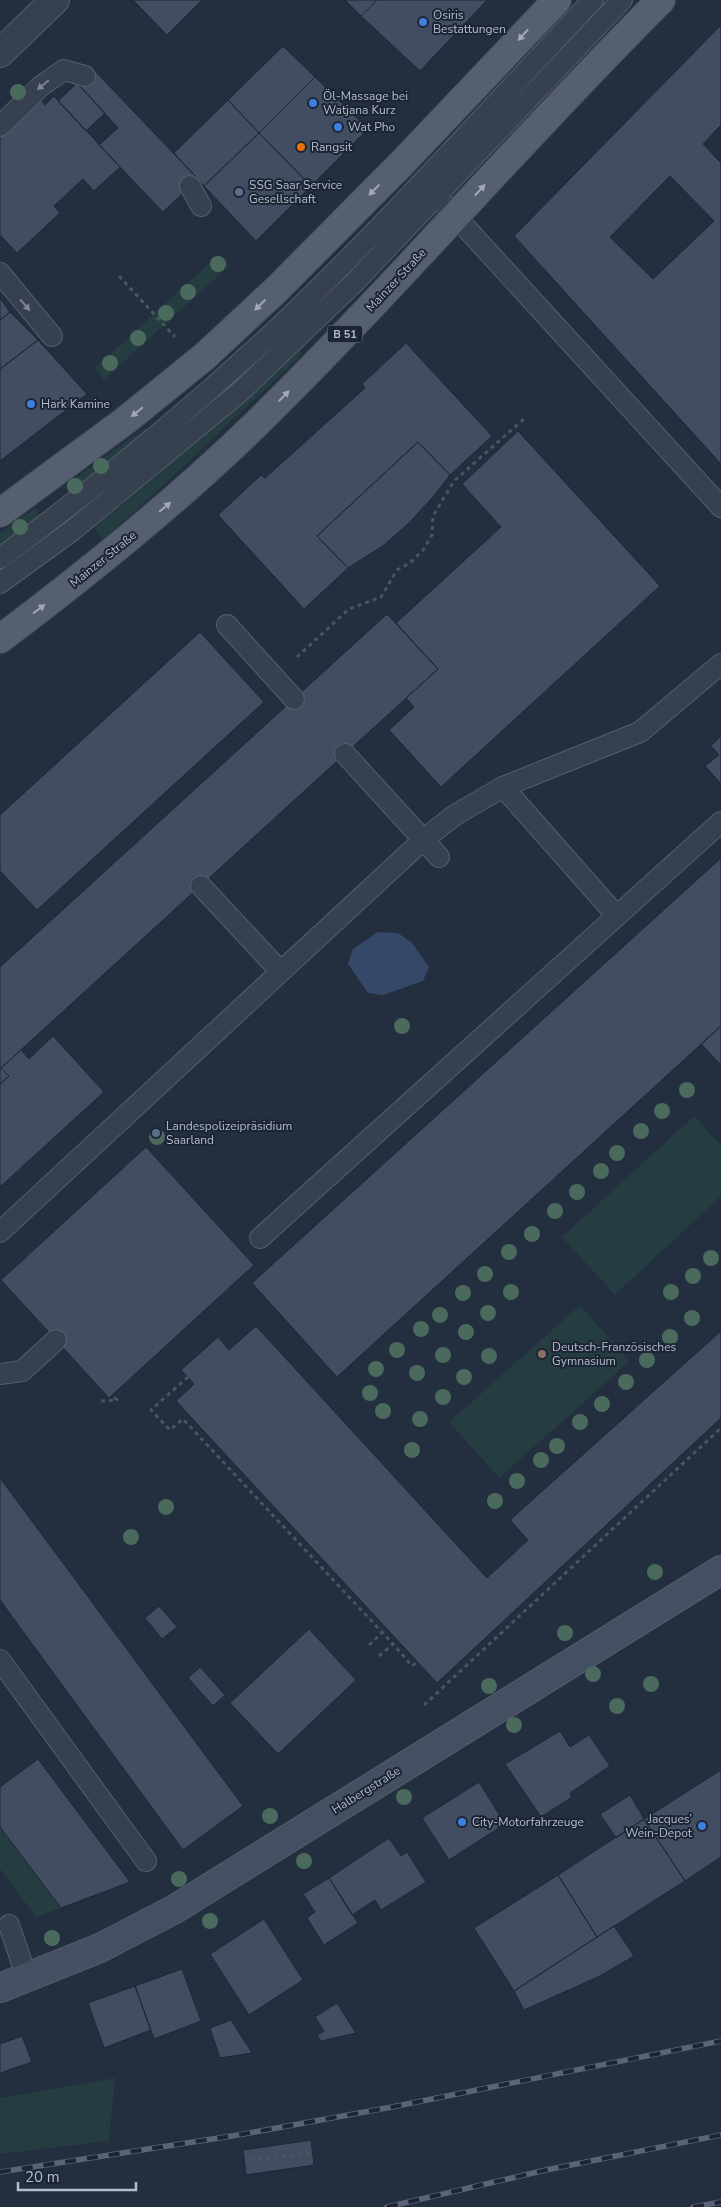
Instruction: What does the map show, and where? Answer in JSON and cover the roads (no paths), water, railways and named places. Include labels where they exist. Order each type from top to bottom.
[{"type":"main road","points":[[0,513],[126,420],[206,356],[277,289],[402,163],[557,0]]},
{"type":"main road","name":"Mainzer Straße","points":[[0,639],[99,563],[200,476],[320,361],[661,0]]},
{"type":"street","points":[[0,53],[54,0]]},
{"type":"street","name":"Halbergstraße","points":[[0,1988],[100,1948],[174,1909],[721,1570]]},
{"type":"lane","points":[[0,558],[162,432],[304,302],[421,182],[593,0]]},
{"type":"lane","points":[[0,583],[73,530],[240,392],[355,282],[622,0]]},
{"type":"lane","points":[[0,126],[41,86],[64,70],[85,76]]},
{"type":"lane","points":[[402,163],[456,216],[721,507]]},
{"type":"lane","points":[[190,186],[201,206]]},
{"type":"lane","points":[[0,273],[52,336]]},
{"type":"lane","points":[[227,626],[294,699]]},
{"type":"lane","points":[[0,1232],[423,840],[456,815],[503,787],[640,732],[721,664]]},
{"type":"lane","points":[[345,754],[439,857]]},
{"type":"lane","points":[[503,787],[616,915]]},
{"type":"lane","points":[[260,1238],[721,822]]},
{"type":"lane","points":[[201,886],[280,971]]},
{"type":"lane","points":[[0,1374],[22,1371],[56,1340]]},
{"type":"lane","points":[[0,1660],[146,1861]]},
{"type":"lane","points":[[10,1926],[27,1978]]},
{"type":"water","points":[[378,932],[398,933],[412,943],[429,967],[423,981],[383,995],[368,993],[348,964],[353,949]]},
{"type":"railway","points":[[0,2172],[238,2135],[392,2107],[721,2041]]},
{"type":"railway","points":[[387,2207],[546,2170],[721,2135]]},
{"type":"railway","points":[[693,2207],[721,2202]]},
{"type":"place","name":"Osiris Bestattungen","points":[[423,22]]},
{"type":"place","name":"Öl-Massage bei Watjana Kurz","points":[[313,103]]},
{"type":"place","name":"Wat Pho","points":[[338,127]]},
{"type":"place","name":"Rangsit","points":[[301,147]]},
{"type":"place","name":"SSG Saar Service Gesellschaft","points":[[239,192]]},
{"type":"place","name":"Hark Kamine","points":[[31,404]]},
{"type":"place","name":"Landespolizeipräsidium Saarland","points":[[156,1133]]},
{"type":"place","name":"Deutsch-Französisches Gymnasium","points":[[542,1354]]},
{"type":"place","name":"City-Motorfahrzeuge","points":[[462,1822]]},
{"type":"place","name":"Jacques’ Wein-Depot","points":[[702,1826]]}]
